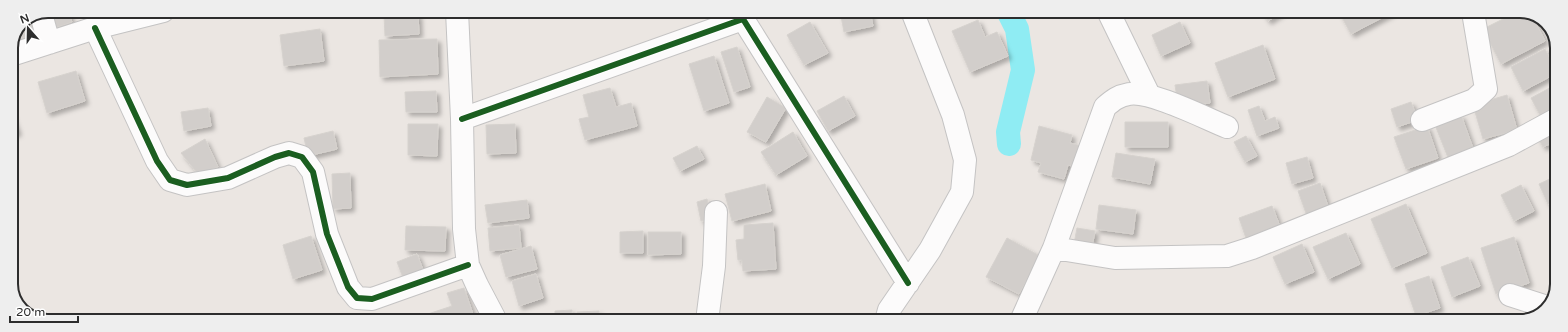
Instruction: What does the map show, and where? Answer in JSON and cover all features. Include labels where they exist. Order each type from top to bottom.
[{"type":"street","points":[[18,53],[95,28],[136,18]]},
{"type":"street","points":[[457,18],[462,119],[464,229],[468,265],[493,314]]},
{"type":"street","points":[[462,119],[735,18]]},
{"type":"street","points":[[748,18],[908,282]]},
{"type":"street","points":[[888,314],[889,310],[930,250],[962,192],[965,160],[953,115],[915,18]]},
{"type":"street","points":[[1111,18],[1149,95]]},
{"type":"street","points":[[1422,120],[1474,100],[1486,89],[1474,18]]},
{"type":"street","points":[[42,19],[49,43]]},
{"type":"street","points":[[95,28],[157,161],[170,180],[187,185],[228,178],[275,157],[289,153],[302,157],[313,172],[327,234],[348,287],[358,298],[372,299],[468,265]]},
{"type":"street","points":[[1024,314],[1054,248],[1105,107],[1115,98],[1122,96],[1130,94],[1149,95],[1228,127]]},
{"type":"street","points":[[1054,248],[1115,258],[1227,256],[1252,248],[1509,145],[1550,123]]},
{"type":"street","points":[[708,314],[714,266],[716,212]]},
{"type":"street","points":[[1510,295],[1542,305]]},
{"type":"building","points":[[51,18],[71,18],[72,22],[52,29]]},
{"type":"building","points":[[384,18],[418,18],[419,34],[385,36]]},
{"type":"building","points":[[841,18],[871,18],[873,26],[844,32]]},
{"type":"building","points":[[1266,18],[1273,18],[1268,21]]},
{"type":"building","points":[[1342,18],[1382,18],[1351,34]]},
{"type":"building","points":[[1505,18],[1526,19],[1535,22],[1545,41],[1501,64],[1483,29]]},
{"type":"building","points":[[978,20],[985,37],[997,32],[1008,56],[970,72],[952,31]]},
{"type":"building","points":[[810,22],[828,53],[804,65],[787,35]]},
{"type":"building","points":[[1180,22],[1190,43],[1161,56],[1152,35]]},
{"type":"building","points":[[32,23],[36,33],[20,39],[23,31]]},
{"type":"building","points":[[320,29],[324,61],[284,66],[280,35]]},
{"type":"building","points":[[437,39],[438,74],[380,77],[379,40]]},
{"type":"building","points":[[1263,45],[1275,79],[1228,97],[1215,63]]},
{"type":"building","points":[[737,47],[750,87],[734,92],[721,52]]},
{"type":"building","points":[[1545,49],[1550,59],[1550,77],[1523,91],[1511,67]]},
{"type":"building","points":[[714,56],[729,103],[704,111],[689,64]]},
{"type":"building","points":[[76,71],[85,101],[47,113],[38,82]]},
{"type":"building","points":[[1207,81],[1210,103],[1187,106],[1186,97],[1177,98],[1175,85]]},
{"type":"building","points":[[610,88],[616,107],[631,103],[637,126],[585,140],[579,119],[589,117],[583,95]]},
{"type":"building","points":[[1550,88],[1550,112],[1541,117],[1531,98]]},
{"type":"building","points":[[436,91],[437,112],[406,112],[405,92]]},
{"type":"building","points":[[1507,95],[1517,130],[1483,139],[1473,105]]},
{"type":"building","points":[[844,96],[855,116],[828,131],[817,111]]},
{"type":"building","points":[[767,97],[786,108],[766,142],[747,132]]},
{"type":"building","points":[[1411,102],[1418,120],[1397,127],[1391,109]]},
{"type":"building","points":[[1259,106],[1265,121],[1275,117],[1279,128],[1257,136],[1248,110]]},
{"type":"building","points":[[208,108],[211,126],[184,131],[181,112]]},
{"type":"building","points":[[1461,115],[1474,151],[1449,160],[1435,125]]},
{"type":"building","points":[[1125,122],[1168,122],[1168,147],[1125,147]]},
{"type":"building","points":[[408,124],[438,124],[437,156],[408,155]]},
{"type":"building","points":[[515,124],[516,153],[487,154],[486,125]]},
{"type":"building","points":[[1039,126],[1072,135],[1070,143],[1085,147],[1079,168],[1068,165],[1064,179],[1038,172],[1041,163],[1031,160]]},
{"type":"building","points":[[1427,126],[1438,158],[1406,169],[1394,137]]},
{"type":"building","points":[[1550,128],[1550,144],[1543,147],[1536,134]]},
{"type":"building","points":[[333,131],[337,149],[308,156],[304,138]]},
{"type":"building","points":[[793,132],[807,156],[776,175],[761,152]]},
{"type":"building","points":[[1246,136],[1257,156],[1245,162],[1234,142]]},
{"type":"building","points":[[205,139],[218,167],[198,174],[181,153]]},
{"type":"building","points":[[697,146],[704,159],[680,171],[673,158]]},
{"type":"building","points":[[1116,153],[1155,159],[1150,184],[1112,177]]},
{"type":"building","points":[[1307,157],[1313,178],[1292,184],[1286,163]]},
{"type":"building","points":[[350,173],[351,208],[333,209],[332,174]]},
{"type":"building","points":[[1550,179],[1550,203],[1548,204],[1539,184]]},
{"type":"building","points":[[1320,183],[1329,209],[1307,216],[1298,191]]},
{"type":"building","points":[[765,184],[771,211],[732,221],[725,194]]},
{"type":"building","points":[[1521,185],[1534,211],[1514,221],[1501,195]]},
{"type":"building","points":[[707,199],[712,219],[701,221],[697,202]]},
{"type":"building","points":[[527,200],[529,218],[488,223],[485,205]]},
{"type":"building","points":[[1406,204],[1427,253],[1392,268],[1371,219]]},
{"type":"building","points":[[1099,205],[1136,210],[1133,234],[1096,229]]},
{"type":"building","points":[[1272,206],[1281,229],[1247,241],[1239,218]]},
{"type":"building","points":[[773,223],[776,269],[743,271],[742,260],[738,260],[736,240],[744,239],[744,225]]},
{"type":"building","points":[[519,225],[521,248],[490,251],[488,228]]},
{"type":"building","points":[[406,226],[446,227],[445,251],[405,250]]},
{"type":"building","points":[[1077,228],[1095,231],[1092,247],[1074,244]]},
{"type":"building","points":[[643,231],[643,253],[620,253],[620,232]]},
{"type":"building","points":[[648,232],[681,232],[681,254],[648,255]]},
{"type":"building","points":[[1346,233],[1360,264],[1328,279],[1313,247]]},
{"type":"building","points":[[311,236],[322,270],[293,279],[283,245]]},
{"type":"building","points":[[1514,237],[1529,283],[1496,294],[1481,248]]},
{"type":"building","points":[[1007,238],[1040,256],[1019,294],[986,277]]},
{"type":"building","points":[[1302,244],[1314,272],[1285,284],[1273,257]]},
{"type":"building","points":[[531,246],[537,269],[506,277],[500,255]]},
{"type":"building","points":[[417,254],[425,275],[405,283],[397,262]]},
{"type":"building","points":[[1468,257],[1480,286],[1452,297],[1441,267]]},
{"type":"building","points":[[536,274],[543,298],[519,306],[512,281]]},
{"type":"building","points":[[1429,276],[1440,308],[1422,314],[1415,314],[1405,284]]},
{"type":"building","points":[[464,288],[473,314],[428,314],[452,306],[447,293]]},
{"type":"building","points":[[572,310],[572,314],[555,314],[555,311]]},
{"type":"building","points":[[599,311],[599,314],[577,314],[577,312]]},
{"type":"waterway","points":[[1009,144],[1008,132],[1023,70],[1017,29],[1012,18]]},
{"type":"cycle path","points":[[462,119],[743,19],[908,283]]},
{"type":"cycle path","points":[[95,28],[157,161],[170,180],[187,185],[228,178],[275,157],[289,153],[302,157],[313,172],[327,234],[348,287],[357,298],[372,299],[468,265]]}]
